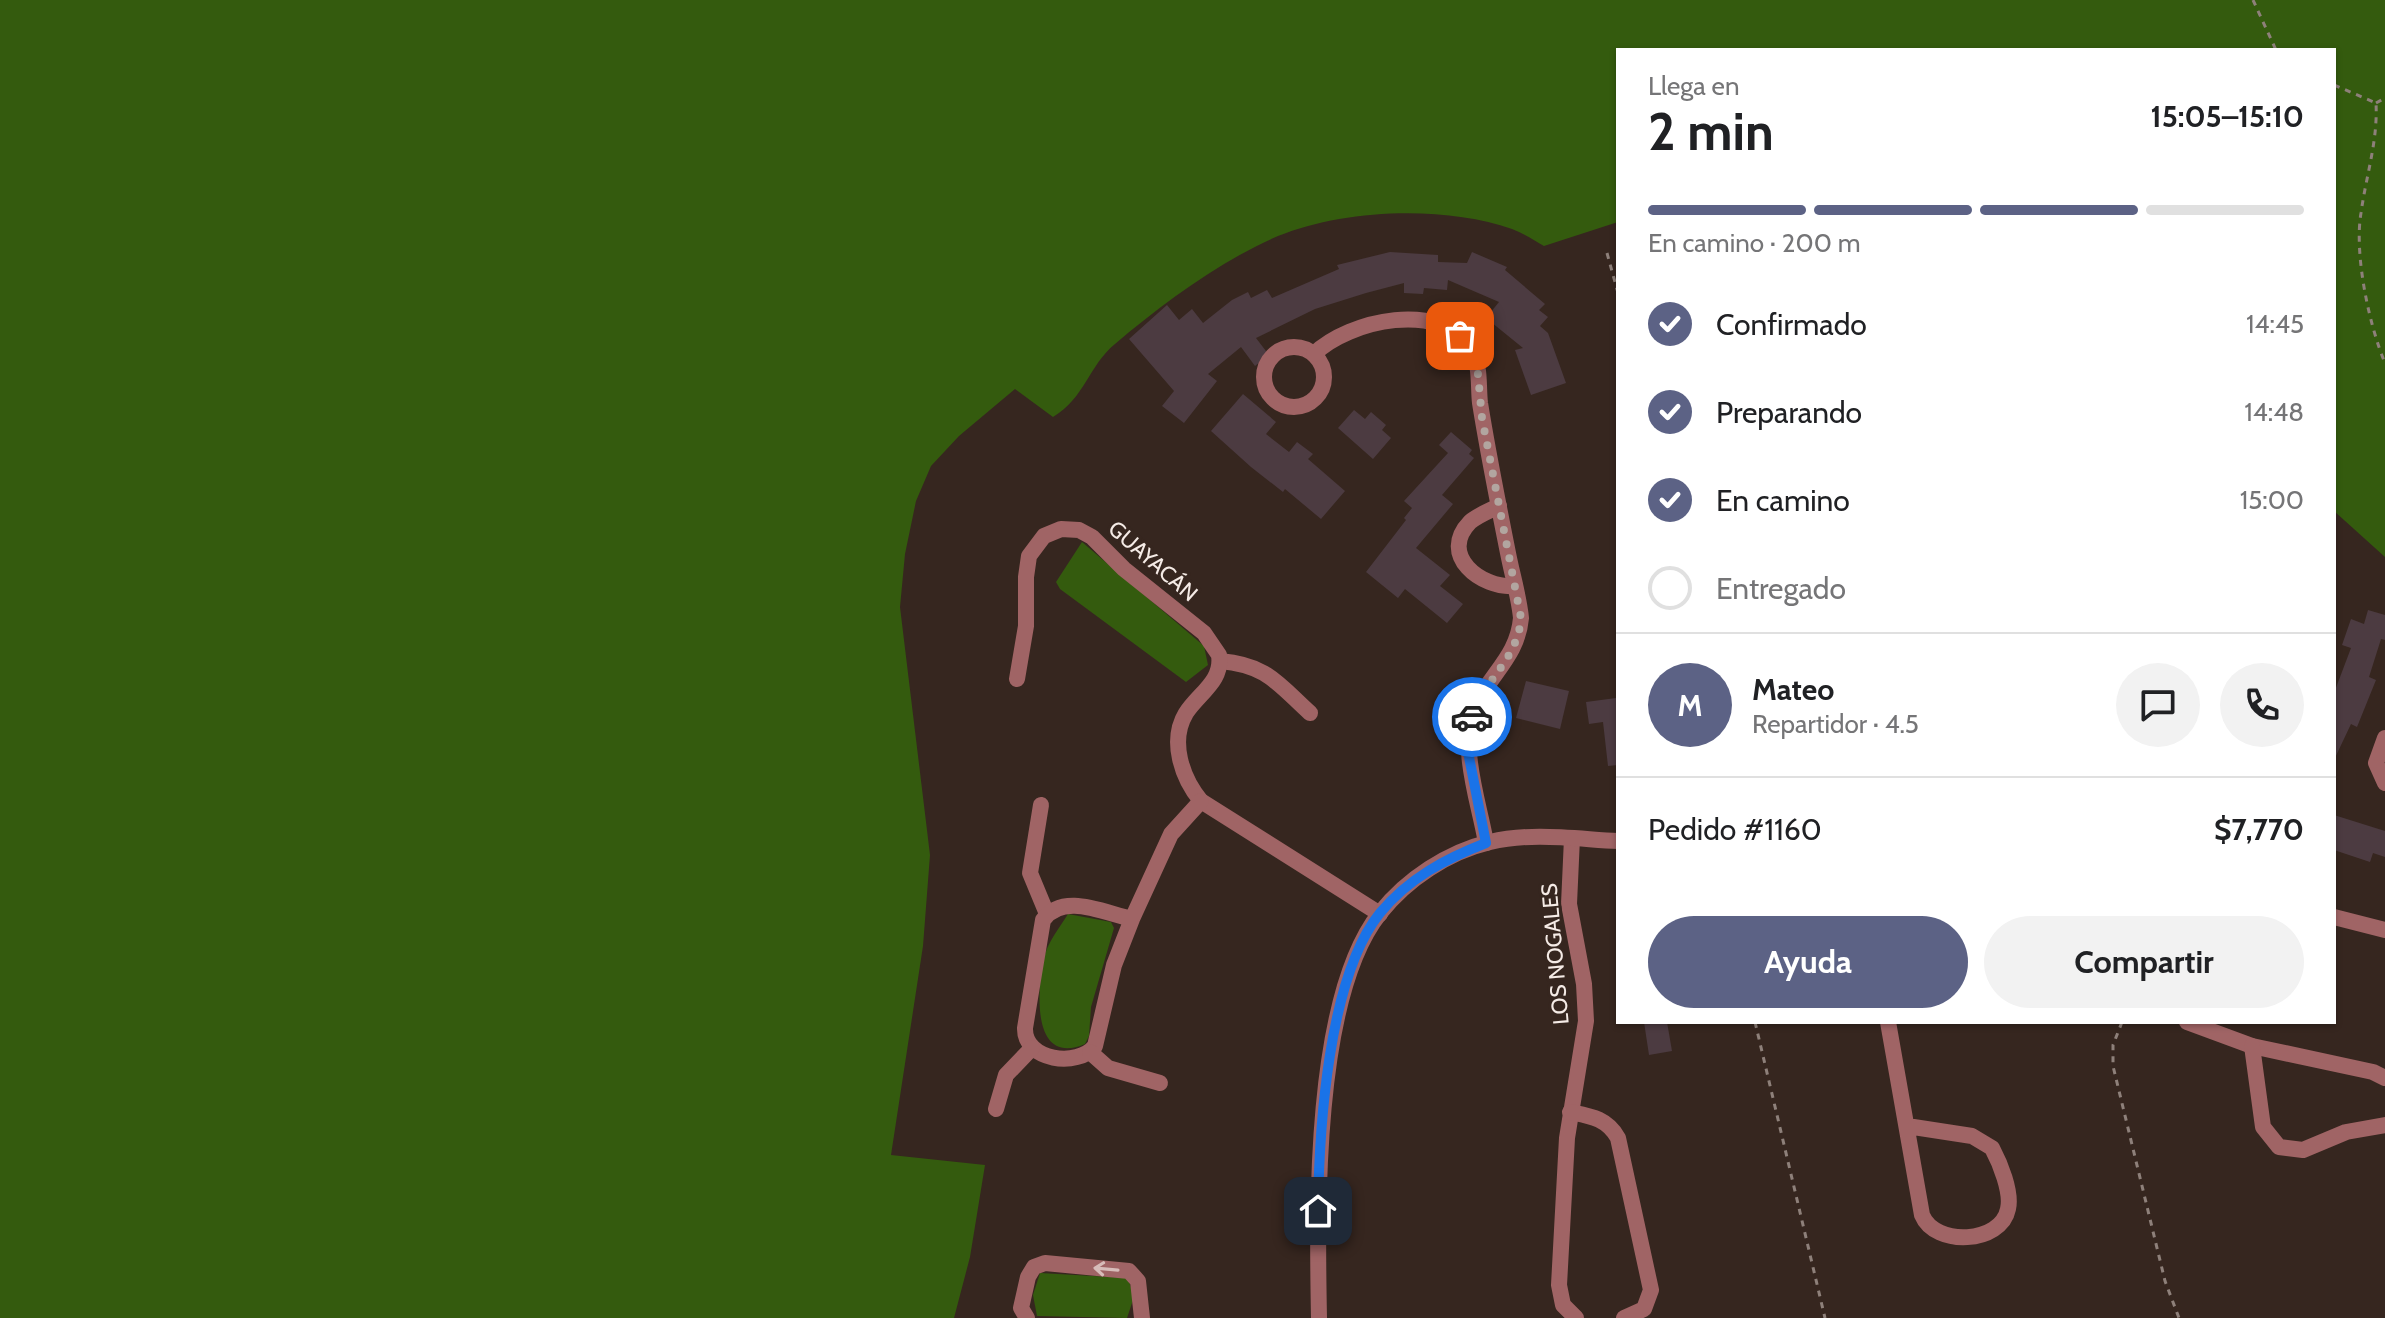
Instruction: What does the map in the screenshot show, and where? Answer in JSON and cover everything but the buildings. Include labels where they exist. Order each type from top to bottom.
[{"type":"street","points":[[1314,354],[1345,331],[1391,321],[1430,322],[1460,336],[1471,349],[1477,364],[1480,405],[1521,618],[1518,639],[1508,660],[1480,698],[1468,738],[1486,843]]},
{"type":"street","points":[[1499,506],[1468,525],[1459,552],[1462,562],[1476,577],[1495,586],[1515,586]]},
{"type":"street","name":"GUAYACÁN","points":[[1017,679],[1027,613],[1029,556],[1044,536],[1061,529],[1079,530],[1092,537],[1146,588],[1204,633],[1216,648],[1220,661]]},
{"type":"street","points":[[1310,713],[1263,670],[1248,664],[1220,661],[1217,676],[1188,710],[1180,730],[1179,756],[1183,770],[1201,801],[1380,914]]},
{"type":"street","points":[[2385,738],[2376,763],[2385,783]]},
{"type":"street","points":[[1132,919],[1070,905],[1054,908],[1047,914],[1040,926],[1025,1028],[1026,1040],[1032,1048],[1050,1057],[1079,1058],[1090,1052],[1100,1032],[1114,965],[1132,919],[1171,834],[1201,801]]},
{"type":"street","points":[[1041,805],[1030,873],[1047,914]]},
{"type":"street","points":[[1319,1318],[1318,1189],[1328,1079],[1346,985],[1362,943],[1380,914],[1415,878],[1435,865],[1486,843],[1519,837],[1616,841]]},
{"type":"street","name":"LOS NOGALES","points":[[1572,838],[1569,904],[1584,984],[1586,1021],[1570,1112],[1559,1285],[1563,1305],[1576,1318]]},
{"type":"street","points":[[2336,918],[2385,930]]},
{"type":"street","points":[[1888,1024],[1922,1215],[1929,1228],[1941,1235],[1963,1237],[1987,1231],[2002,1221],[2008,1208],[2008,1194],[1996,1154],[1987,1142],[1972,1136],[1907,1126]]},
{"type":"street","points":[[2192,1024],[2252,1046],[2373,1072],[2385,1078]]},
{"type":"street","points":[[2252,1046],[2263,1127],[2279,1147],[2303,1150],[2346,1132],[2385,1125]]},
{"type":"street","points":[[996,1109],[1006,1075],[1032,1048]]},
{"type":"street","points":[[1090,1052],[1108,1068],[1160,1083]]},
{"type":"street","points":[[1570,1112],[1607,1123],[1618,1138],[1651,1290],[1644,1309],[1624,1318]]},
{"type":"street","points":[[1027,1318],[1021,1308],[1028,1277],[1034,1267],[1045,1263],[1129,1271],[1138,1281],[1142,1318]]},
{"type":"path","points":[[2253,0],[2275,48]]},
{"type":"path","points":[[2336,86],[2376,103]]},
{"type":"path","points":[[2376,103],[2385,98]]},
{"type":"path","points":[[2376,103],[2377,126],[2360,217],[2364,293],[2385,363]]},
{"type":"path","points":[[1607,253],[1616,286]]},
{"type":"path","points":[[1755,1024],[1825,1318]]},
{"type":"path","points":[[2121,1024],[2113,1045],[2113,1066],[2165,1281],[2179,1318]]},
{"type":"green space","points":[[0,0],[2385,0],[2385,557],[2336,513],[2336,48],[1616,48],[1616,223],[1544,246],[1516,231],[1485,221],[1425,214],[1394,213],[1333,220],[1278,236],[1213,271],[1133,329],[1106,352],[1073,401],[1053,417],[1015,389],[959,436],[931,466],[916,501],[905,554],[900,607],[930,855],[923,946],[891,1155],[985,1165],[970,1257],[954,1318],[0,1318]]},
{"type":"green space","points":[[1082,542],[1204,646],[1208,665],[1186,682],[1060,589],[1056,582]]},
{"type":"green space","points":[[1068,914],[1111,922],[1114,928],[1091,1007],[1089,1036],[1085,1044],[1067,1048],[1055,1045],[1046,1035],[1040,988],[1046,952]]},
{"type":"green space","points":[[1040,1273],[1128,1278],[1134,1297],[1127,1318],[1037,1316],[1033,1295]]},
{"type":"way so far","points":[[1460,336],[1471,349],[1477,364],[1482,418],[1521,618],[1514,650],[1486,687],[1472,717]]},
{"type":"route","points":[[1318,1211],[1321,1138],[1331,1059],[1346,985],[1362,943],[1380,914],[1415,878],[1452,856],[1486,843],[1468,752],[1472,717]]}]
